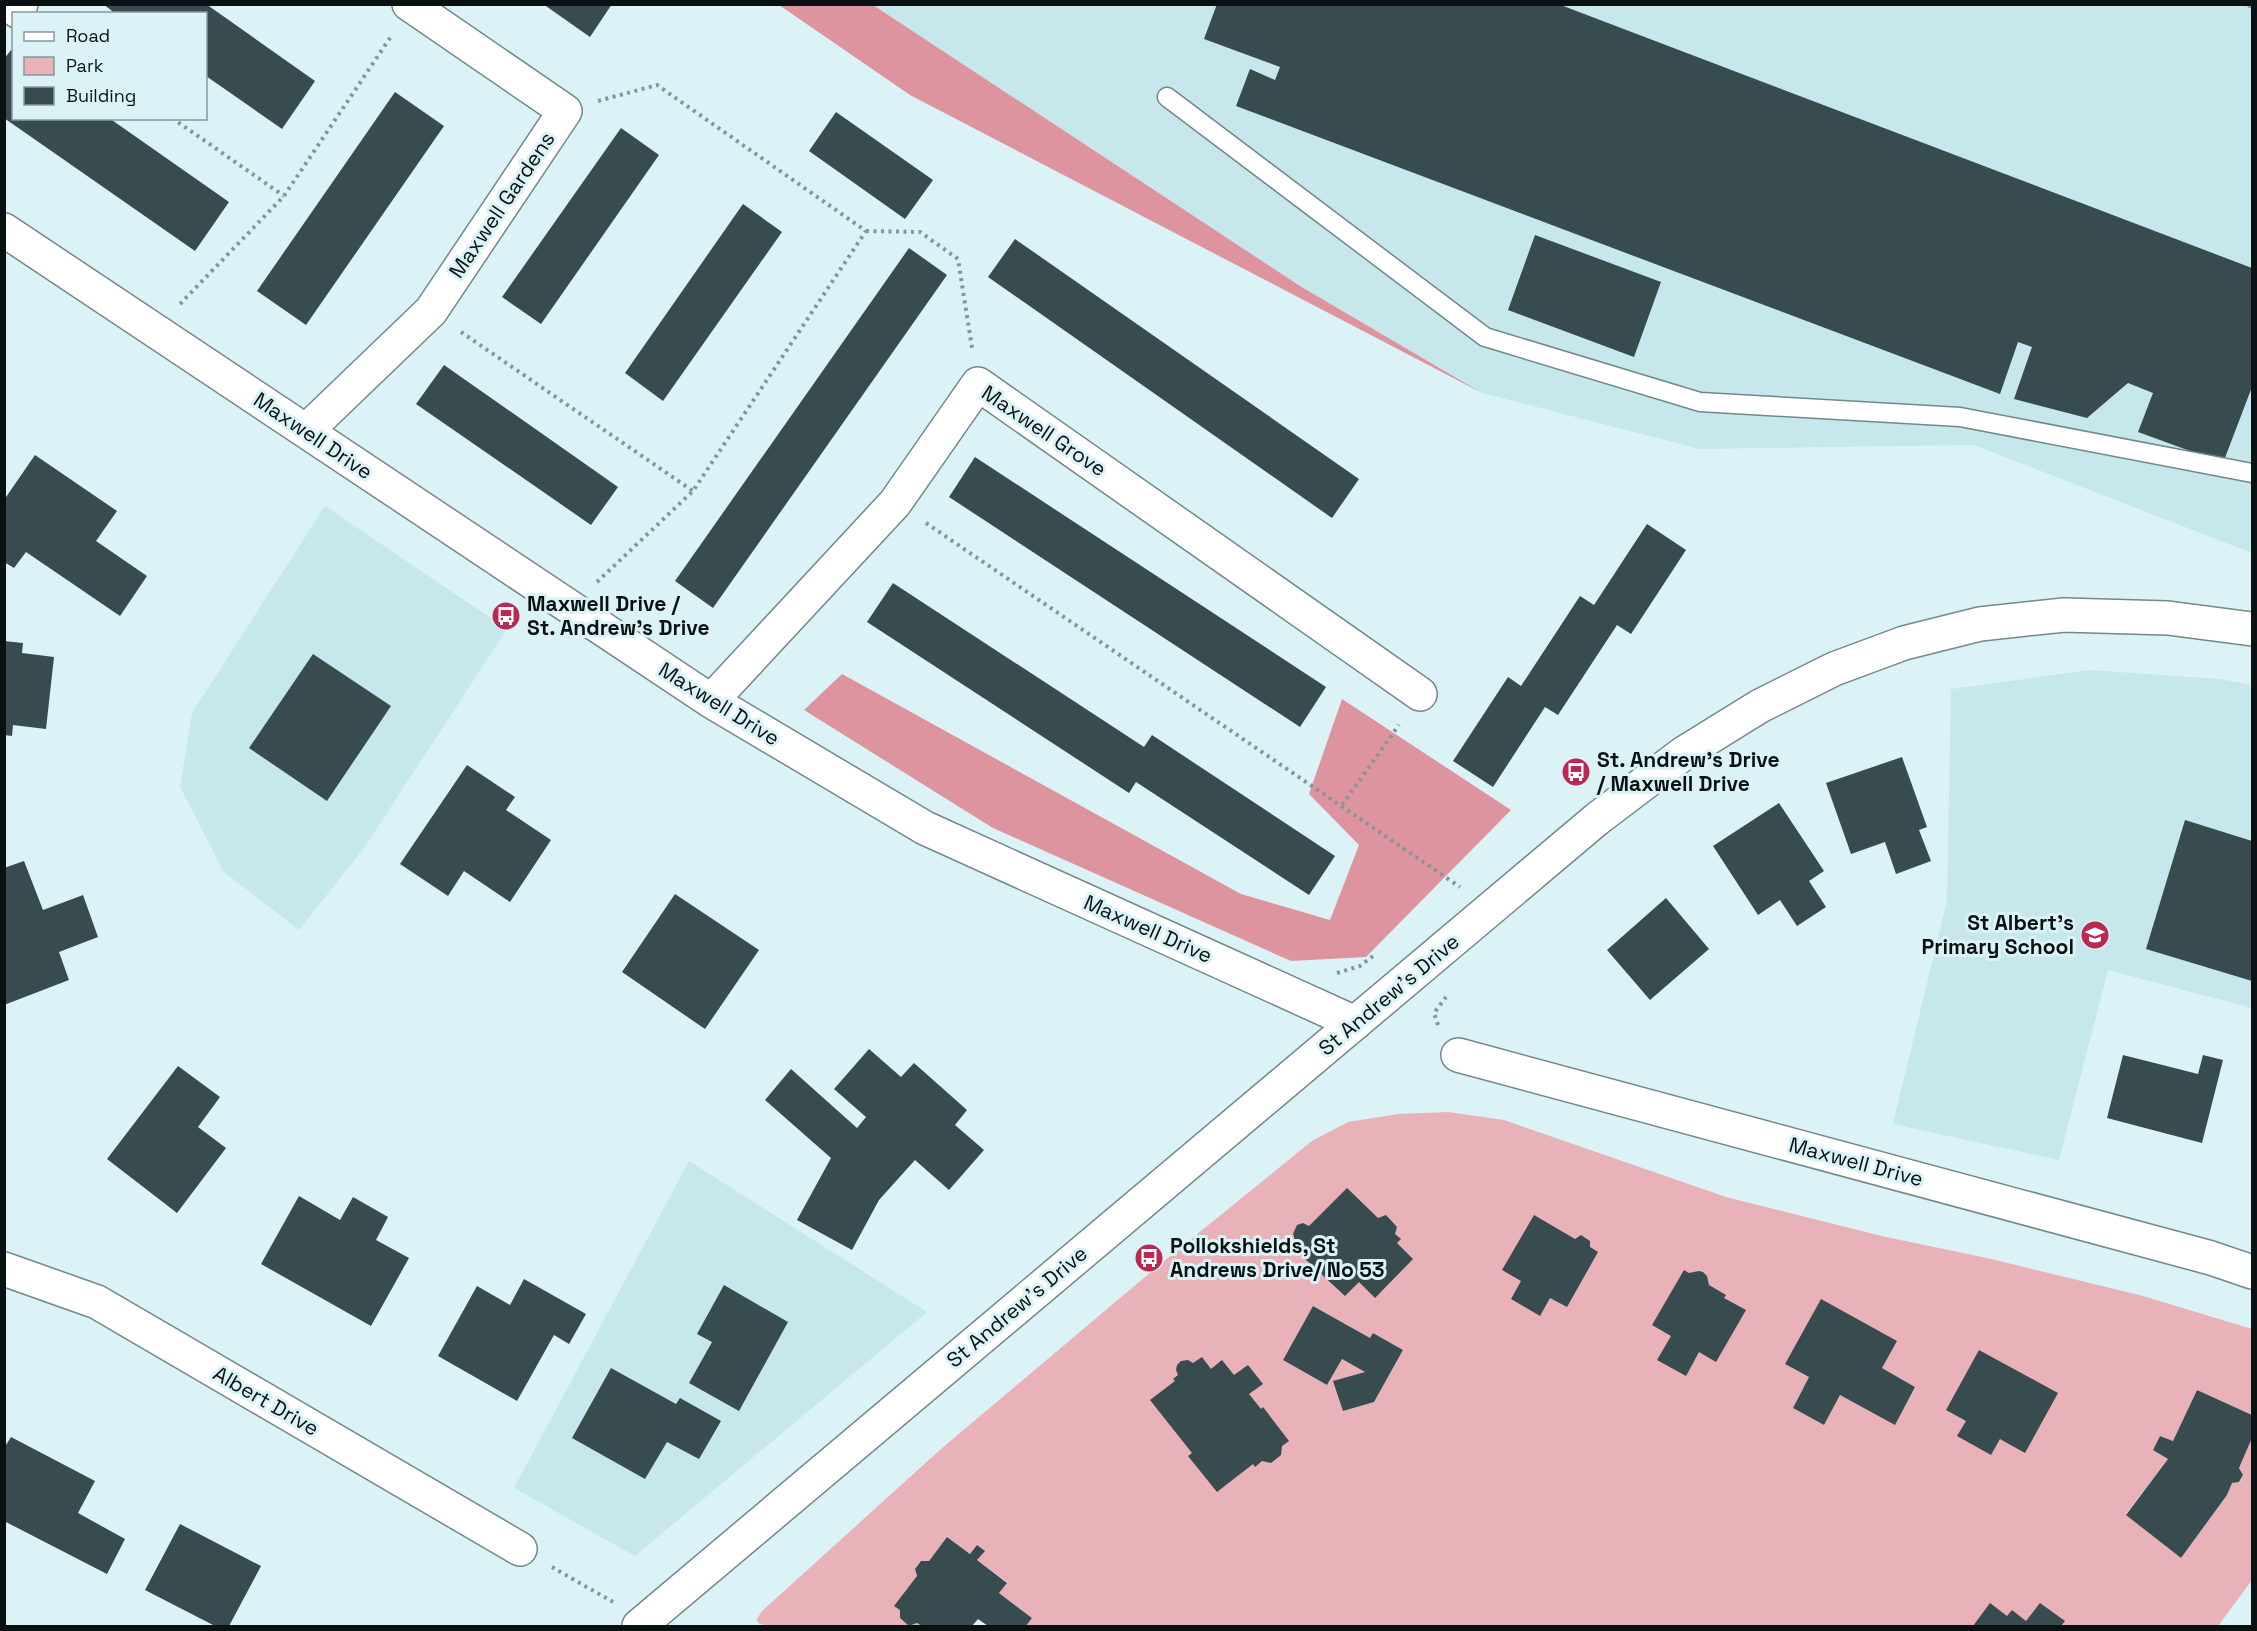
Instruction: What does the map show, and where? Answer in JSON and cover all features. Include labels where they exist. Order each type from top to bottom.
[{"type":"street","name":"Maxwell Gardens","points":[[306,431],[431,311],[565,111],[410,5]]},
{"type":"street","name":"Maxwell Drive","points":[[4,230],[711,701],[925,828],[1355,1023]]},
{"type":"street","name":"Maxwell Grove","points":[[711,701],[895,503],[978,384],[1420,694]]},
{"type":"street","name":"St Andrew's Drive","points":[[647,1624],[1355,1023],[1598,819],[1684,753],[1760,706],[1834,669],[1904,643],[1980,624],[2064,615],[2168,618],[2253,629]]},
{"type":"street","name":"Maxwell Drive","points":[[1458,1055],[2211,1258],[2253,1272]]},
{"type":"street","name":"Albert Drive","points":[[4,1269],[97,1302],[520,1549]]},
{"type":"lane","points":[[1167,97],[1485,337],[1700,402],[1960,417],[2253,473]]},
{"type":"path","points":[[155,331],[284,196],[410,5]]},
{"type":"path","points":[[565,111],[657,85],[866,231],[920,232],[958,259],[978,384]]},
{"type":"path","points":[[175,120],[284,196]]},
{"type":"path","points":[[570,607],[693,491],[866,231]]},
{"type":"path","points":[[431,311],[693,491]]},
{"type":"path","points":[[895,503],[1342,805],[1492,910]]},
{"type":"path","points":[[1342,805],[1420,694]]},
{"type":"path","points":[[520,1549],[647,1624]]},
{"type":"shaded area","points":[[779,5],[873,5],[1300,286],[1482,393],[910,95]]},
{"type":"shaded area","points":[[873,5],[2252,5],[2252,553],[1974,445],[1700,449],[1482,393],[1300,286]]},
{"type":"shaded area","points":[[325,506],[507,629],[364,848],[299,930],[224,872],[180,787],[192,713]]},
{"type":"shaded area","name":"St Albert's Primary School","points":[[2090,670],[2220,679],[2252,685],[2252,1008],[2108,970],[2059,1160],[1893,1124],[1947,900],[1951,689]]},
{"type":"shaded area","points":[[842,674],[1241,894],[1330,920],[1359,845],[1309,794],[1342,699],[1511,810],[1366,957],[1291,961],[993,828],[804,710]]},
{"type":"shaded area","points":[[689,1161],[927,1312],[635,1556],[514,1488]]},
{"type":"green space","points":[[1448,1112],[1504,1120],[1726,1197],[1886,1237],[1987,1258],[2143,1296],[2252,1329],[2252,1415],[2197,1390],[2173,1441],[2160,1436],[2153,1450],[2168,1459],[2126,1514],[2181,1558],[2227,1495],[2232,1483],[2240,1482],[2243,1475],[2239,1468],[2252,1438],[2252,1580],[2218,1626],[1026,1626],[1032,1618],[999,1593],[1007,1582],[977,1560],[984,1551],[977,1545],[970,1554],[947,1537],[929,1561],[921,1561],[915,1569],[917,1576],[900,1610],[900,1618],[909,1625],[917,1623],[922,1626],[766,1626],[758,1623],[757,1619],[762,1611],[941,1449],[1164,1261],[1312,1141],[1348,1122],[1398,1114]],"holes":[[[1821,1300],[1896,1341],[1882,1368],[1915,1387],[1895,1424],[1840,1395],[1824,1425],[1793,1408],[1809,1377],[1785,1364]],[[1313,1306],[1370,1338],[1373,1333],[1403,1350],[1374,1402],[1343,1411],[1365,1372],[1342,1359],[1327,1385],[1283,1360]]]},
{"type":"building","points":[[103,4],[206,4],[315,81],[282,129],[207,77],[207,12],[113,12]]},
{"type":"building","points":[[543,4],[612,4],[590,37]]},
{"type":"building","points":[[1217,4],[1558,4],[2252,268],[2252,387],[2223,463],[2138,432],[2153,393],[2128,383],[2087,418],[2014,399],[2032,347],[2018,342],[2000,394],[1236,106],[1250,69],[1275,80],[1280,67],[1204,39]]},
{"type":"building","points":[[12,51],[12,120],[112,120],[229,202],[195,251],[4,118],[4,59]]},
{"type":"building","points":[[395,92],[444,126],[306,325],[257,291]]},
{"type":"building","points":[[836,112],[933,180],[905,219],[809,151]]},
{"type":"building","points":[[621,128],[659,155],[541,324],[502,297]]},
{"type":"building","points":[[743,204],[782,232],[663,401],[625,373]]},
{"type":"building","points":[[1535,235],[1661,282],[1634,357],[1508,310]]},
{"type":"building","points":[[1015,239],[1359,479],[1332,518],[988,277]]},
{"type":"building","points":[[909,248],[947,275],[713,608],[675,581]]},
{"type":"building","points":[[444,365],[618,487],[591,525],[416,404]]},
{"type":"building","points":[[35,455],[117,511],[96,541],[147,576],[120,616],[26,552],[14,568],[4,562],[4,500]]},
{"type":"building","points":[[975,457],[1326,687],[1300,727],[949,497]]},
{"type":"building","points":[[1647,524],[1686,550],[1631,634],[1617,625],[1558,715],[1545,707],[1493,787],[1453,761],[1508,677],[1521,686],[1580,596],[1594,605]]},
{"type":"building","points":[[893,583],[1144,747],[1152,735],[1335,856],[1309,895],[1136,782],[1129,793],[867,622]]},
{"type":"building","points":[[4,641],[23,643],[22,653],[54,657],[46,729],[13,725],[12,736],[4,735]]},
{"type":"building","points":[[313,654],[391,706],[327,801],[249,748]]},
{"type":"building","points":[[1902,757],[1927,827],[1919,830],[1931,861],[1896,874],[1885,842],[1851,854],[1826,783]]},
{"type":"building","points":[[467,765],[515,797],[506,810],[551,840],[510,902],[464,871],[448,896],[400,864]]},
{"type":"building","points":[[1779,803],[1824,871],[1809,881],[1826,907],[1797,926],[1780,900],[1758,915],[1713,846]]},
{"type":"building","points":[[2185,820],[2252,841],[2252,981],[2146,949]]},
{"type":"building","points":[[24,861],[43,910],[83,895],[98,937],[59,952],[69,980],[4,1005],[4,868]]},
{"type":"building","points":[[675,894],[759,950],[705,1029],[622,972]]},
{"type":"building","points":[[1666,898],[1709,949],[1650,1000],[1607,950]]},
{"type":"building","points":[[869,1049],[901,1077],[914,1063],[967,1110],[955,1125],[984,1150],[949,1190],[915,1160],[879,1200],[852,1250],[797,1220],[831,1158],[765,1100],[791,1069],[857,1128],[866,1117],[834,1089]]},
{"type":"building","points":[[2123,1055],[2198,1074],[2203,1055],[2223,1060],[2202,1143],[2107,1118]]},
{"type":"building","points":[[178,1066],[220,1097],[198,1127],[226,1148],[177,1213],[107,1159]]},
{"type":"building","points":[[1347,1188],[1378,1218],[1386,1215],[1397,1227],[1395,1234],[1401,1239],[1397,1243],[1413,1259],[1375,1298],[1359,1282],[1345,1296],[1290,1245],[1295,1240],[1293,1234],[1297,1225],[1303,1223],[1309,1226]]},
{"type":"building","points":[[299,1196],[340,1220],[353,1197],[388,1217],[376,1240],[409,1258],[371,1326],[261,1264]]},
{"type":"building","points":[[1534,1215],[1575,1239],[1581,1235],[1590,1241],[1590,1247],[1598,1252],[1567,1307],[1550,1298],[1540,1316],[1511,1299],[1521,1281],[1502,1270]]},
{"type":"building","points":[[1684,1270],[1689,1273],[1703,1272],[1707,1276],[1709,1285],[1726,1295],[1724,1298],[1746,1310],[1716,1362],[1699,1352],[1686,1376],[1657,1360],[1671,1336],[1652,1325]]},
{"type":"building","points":[[524,1279],[586,1314],[569,1344],[554,1335],[517,1401],[438,1356],[477,1286],[510,1305]]},
{"type":"building","points":[[724,1285],[788,1322],[739,1411],[689,1383],[712,1342],[697,1334]]},
{"type":"building","points":[[1821,1299],[1897,1341],[1882,1368],[1915,1387],[1895,1425],[1840,1395],[1824,1425],[1793,1408],[1809,1377],[1785,1364]]},
{"type":"building","points":[[1313,1306],[1370,1338],[1373,1333],[1403,1350],[1374,1402],[1343,1411],[1333,1381],[1365,1372],[1342,1359],[1327,1385],[1283,1360]]},
{"type":"building","points":[[1979,1350],[2058,1393],[2025,1453],[2000,1439],[1991,1455],[1957,1436],[1966,1421],[1946,1410]]},
{"type":"building","points":[[1202,1357],[1211,1369],[1222,1360],[1234,1375],[1248,1365],[1263,1384],[1249,1394],[1261,1409],[1263,1407],[1289,1441],[1282,1446],[1281,1455],[1271,1463],[1262,1461],[1255,1467],[1253,1464],[1217,1492],[1188,1456],[1192,1453],[1150,1400],[1175,1381],[1173,1379],[1178,1375],[1177,1365],[1181,1361],[1188,1360],[1193,1363]]},
{"type":"building","points":[[611,1368],[676,1404],[680,1398],[721,1421],[699,1459],[667,1442],[645,1479],[572,1438]]},
{"type":"building","points":[[2197,1390],[2252,1415],[2252,1438],[2239,1468],[2243,1475],[2239,1482],[2232,1483],[2227,1495],[2181,1558],[2126,1515],[2168,1459],[2153,1450],[2160,1436],[2173,1441]]},
{"type":"building","points":[[11,1437],[95,1481],[78,1513],[125,1539],[107,1574],[4,1521],[4,1448]]},
{"type":"building","points":[[180,1524],[261,1566],[229,1626],[215,1626],[145,1590]]},
{"type":"building","points":[[947,1537],[970,1554],[977,1545],[985,1551],[977,1560],[1007,1583],[999,1593],[1032,1618],[1026,1626],[988,1626],[978,1619],[972,1626],[922,1626],[917,1623],[909,1626],[900,1618],[900,1610],[894,1606],[917,1576],[915,1569],[921,1561],[929,1561]]},
{"type":"building","points":[[1990,1603],[2007,1616],[2012,1610],[2026,1621],[2040,1603],[2065,1621],[2061,1626],[1973,1626]]},
{"type":"place","name":"Maxwell Drive / St. Andrew's Drive","points":[[506,616]]},
{"type":"place","name":"St. Andrew's Drive / Maxwell Drive","points":[[1576,772]]},
{"type":"place","name":"St Albert's Primary School","points":[[2095,935]]},
{"type":"place","name":"Pollokshields, St Andrews Drive/ No 53","points":[[1149,1258]]}]
